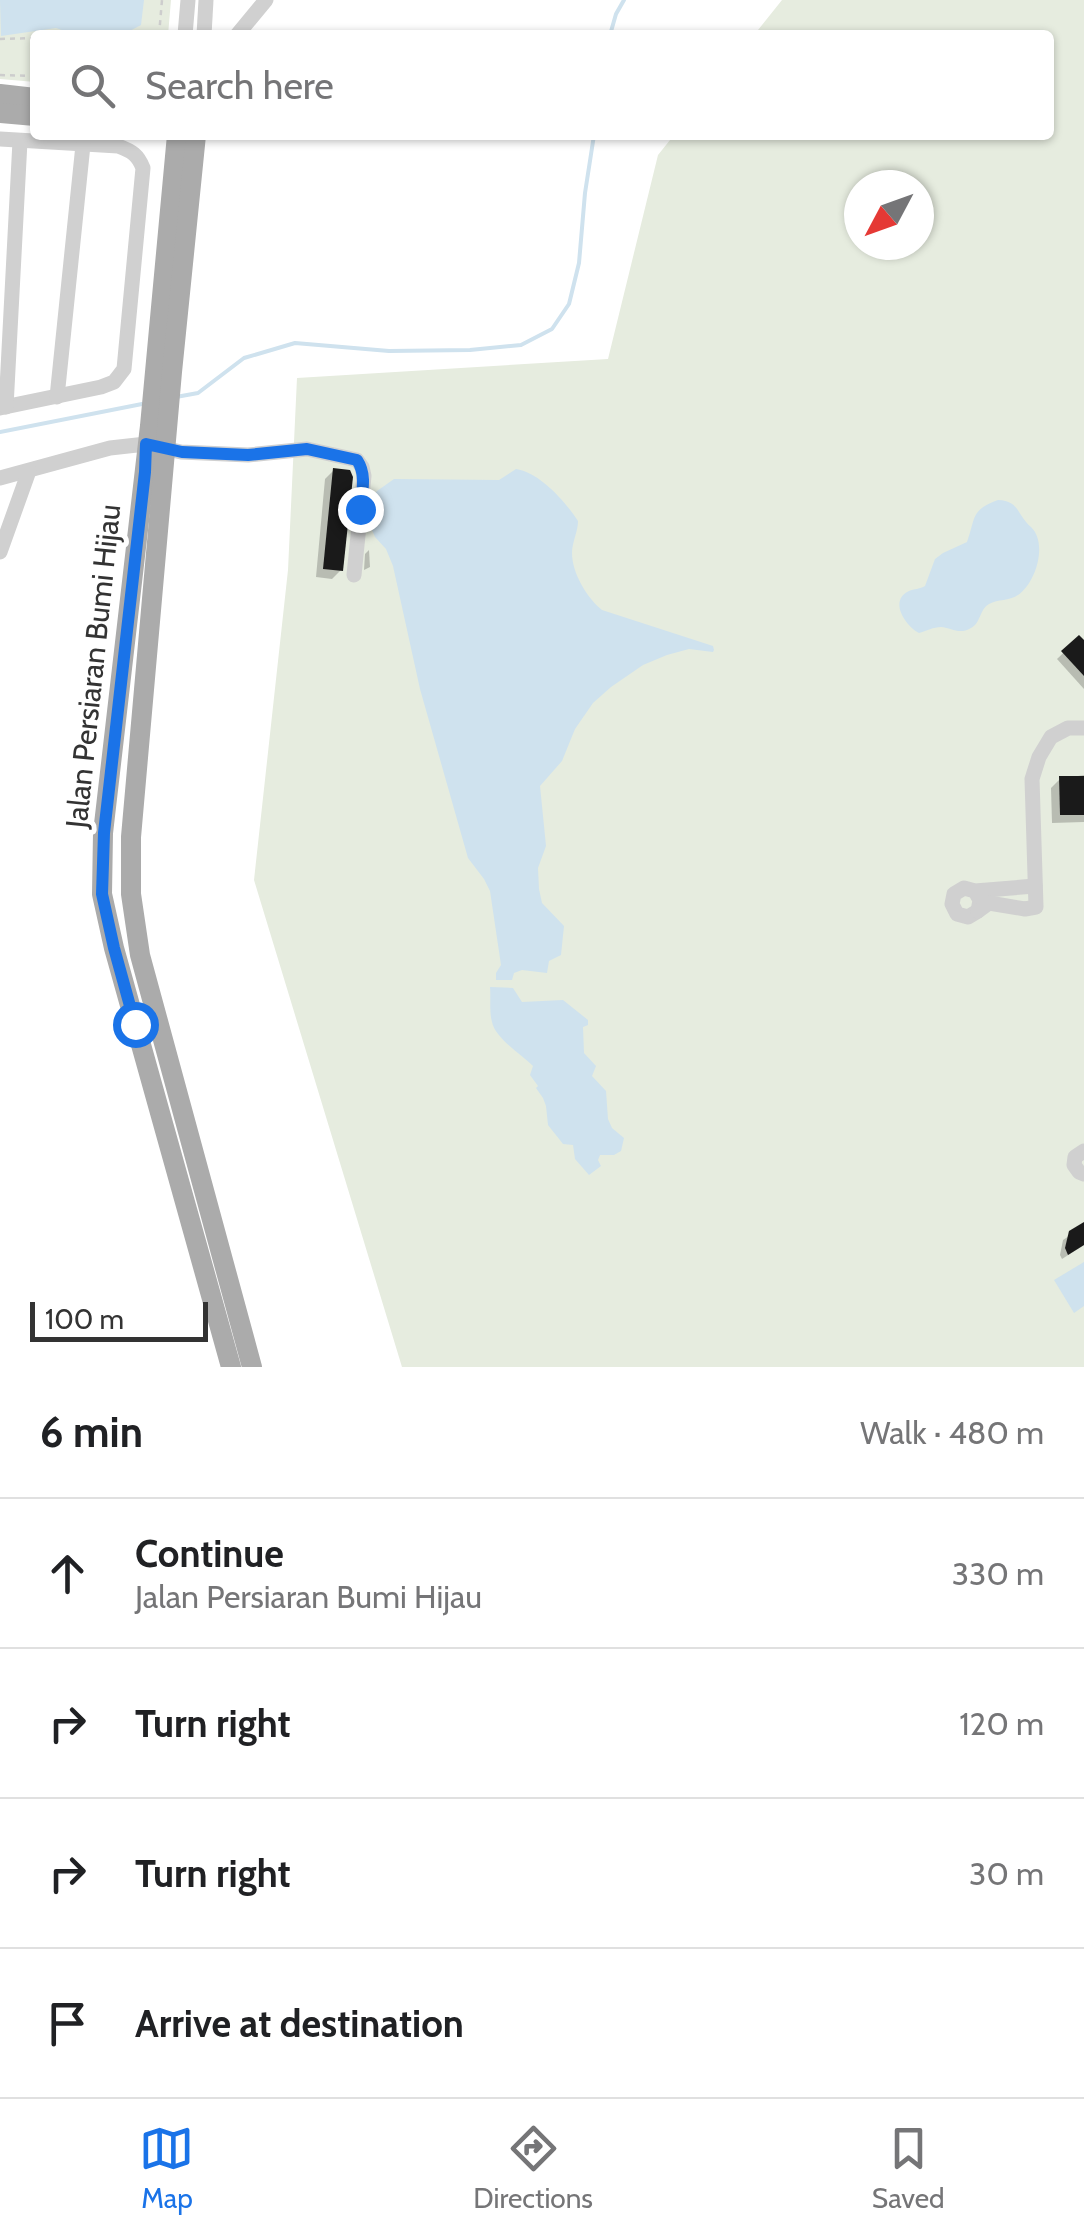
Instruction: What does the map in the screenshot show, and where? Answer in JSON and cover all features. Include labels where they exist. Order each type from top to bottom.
[{"type":"main road","points":[[0,94],[30,97]]},
{"type":"main road","points":[[0,113],[30,116]]},
{"type":"main road","name":"Jalan Persiaran Bumi Hijau","points":[[177,140],[131,894],[140,955],[252,1367]]},
{"type":"main road","name":"Jalan Persiaran Bumi Hijau","points":[[163,373],[195,140]]},
{"type":"main road","name":"Jalan Persiaran Bumi Hijau","points":[[157,436],[145,472],[104,833],[102,894],[231,1367]]},
{"type":"street","points":[[186,30],[188,0]]},
{"type":"street","points":[[204,30],[206,0]]},
{"type":"street","points":[[241,30],[266,0]]},
{"type":"street","points":[[0,139],[20,140],[83,145],[118,146],[131,150],[143,168],[124,369],[114,382],[3,407],[20,140]]},
{"type":"street","points":[[57,397],[83,145]]},
{"type":"street","points":[[0,478],[157,436],[182,452],[248,455],[307,449],[357,460],[364,476],[354,576]]},
{"type":"street","points":[[0,552],[29,470]]},
{"type":"street","points":[[1035,886],[975,891],[964,888],[954,894],[952,904],[957,914],[968,917],[989,903],[1036,908],[1032,779],[1051,737],[1068,728],[1084,728]]},
{"type":"street","points":[[975,891],[980,900],[978,911]]},
{"type":"street","points":[[1084,1151],[1075,1158],[1074,1165],[1084,1174]]},
{"type":"path","points":[[159,30],[162,0]]},
{"type":"path","points":[[0,39],[30,38]]},
{"type":"path","points":[[0,75],[30,76]]},
{"type":"shaded area","points":[[0,0],[171,0],[168,30],[30,30],[30,82],[0,79]]},
{"type":"shaded area","points":[[782,0],[1084,0],[1084,1367],[402,1367],[254,880],[288,570],[297,378],[608,359],[658,155],[670,140],[1054,140],[1054,30],[758,30]]},
{"type":"water","points":[[0,0],[144,0],[141,25],[132,30],[56,28],[1,36]]},
{"type":"water","points":[[516,469],[543,482],[578,521],[573,561],[581,584],[596,605],[713,646],[714,650],[689,649],[643,665],[593,703],[575,729],[562,761],[540,786],[546,846],[538,868],[539,889],[542,903],[564,926],[561,955],[549,961],[547,973],[522,970],[514,973],[512,980],[496,980],[501,965],[490,891],[468,858],[420,689],[393,566],[369,523],[368,504],[377,491],[394,479],[499,480]]},
{"type":"water","points":[[998,500],[1014,506],[1036,534],[1038,562],[1030,582],[1015,597],[989,604],[967,630],[941,627],[919,633],[901,613],[903,595],[925,586],[935,559],[967,542],[978,511]]},
{"type":"water","points":[[490,987],[513,988],[522,1002],[563,1000],[588,1020],[583,1027],[584,1053],[596,1066],[592,1076],[606,1091],[612,1128],[624,1138],[621,1151],[600,1155],[601,1166],[589,1175],[575,1159],[573,1145],[563,1144],[548,1125],[546,1106],[530,1075],[533,1066],[494,1028]]},
{"type":"water","points":[[1084,1262],[1084,1306],[1074,1313],[1054,1280]]},
{"type":"building","points":[[333,468],[350,470],[353,477],[343,571],[323,569]]},
{"type":"building","points":[[1079,635],[1084,640],[1084,676],[1061,651]]},
{"type":"building","points":[[1059,776],[1084,776],[1084,815],[1060,815]]},
{"type":"building","points":[[1084,1222],[1084,1245],[1068,1255],[1065,1248],[1069,1231]]},
{"type":"waterway","points":[[611,30],[624,0]]},
{"type":"waterway","points":[[176,397],[198,393],[244,358],[295,343],[389,351],[470,350],[521,345],[552,329],[569,304],[579,263],[593,140]]},
{"type":"waterway","points":[[0,432],[142,404]]},
{"type":"route","points":[[135,1024],[102,894],[104,833],[146,444],[182,452],[248,455],[307,449],[357,460],[364,476],[360,509]]}]
